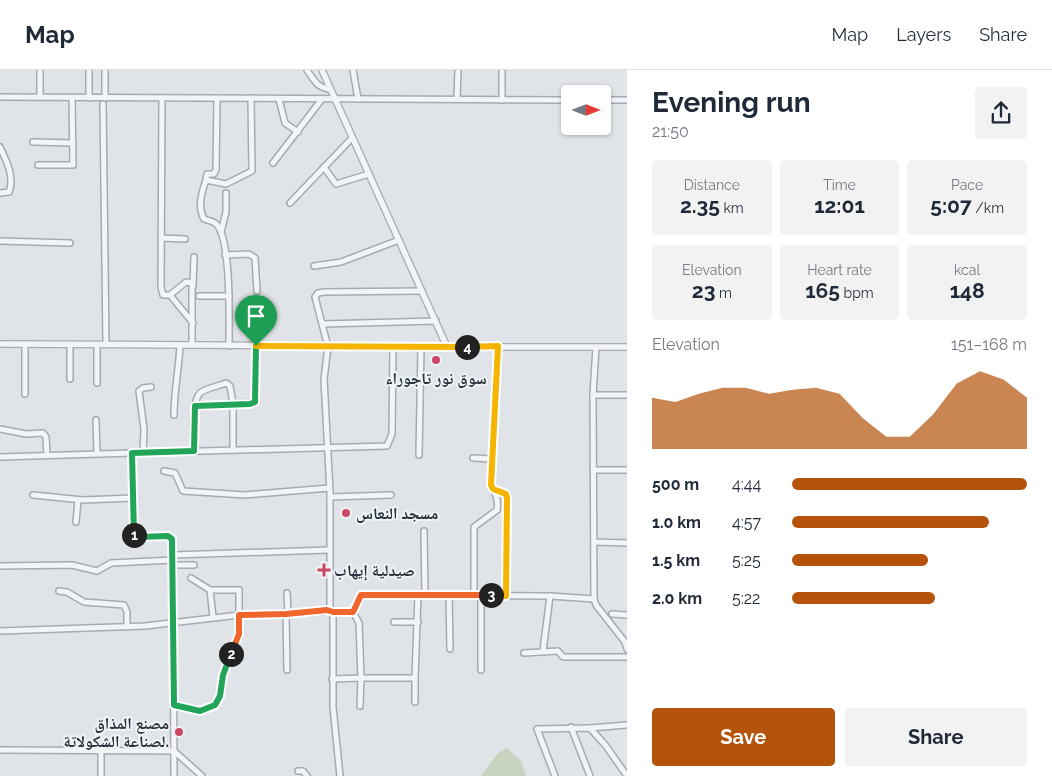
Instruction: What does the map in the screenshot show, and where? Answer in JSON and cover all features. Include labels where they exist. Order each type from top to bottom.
[{"type":"street","points":[[40,70],[40,97]]},
{"type":"street","points":[[89,70],[89,98]]},
{"type":"street","points":[[105,70],[106,344]]},
{"type":"street","points":[[308,70],[316,84],[330,89]]},
{"type":"street","points":[[322,70],[447,347]]},
{"type":"street","points":[[353,70],[358,98]]},
{"type":"street","points":[[457,98],[458,70]]},
{"type":"street","points":[[502,70],[502,100]]},
{"type":"street","points":[[0,97],[89,98],[104,101],[162,98],[561,100]]},
{"type":"street","points":[[38,165],[72,166],[72,98]]},
{"type":"street","points":[[162,98],[162,292],[166,296],[170,295],[186,282],[192,283],[193,288]]},
{"type":"street","points":[[206,180],[226,184],[252,171],[251,98]]},
{"type":"street","points":[[217,99],[216,170],[214,174],[207,174],[201,195],[202,215],[206,220],[216,223],[226,255],[229,296],[229,346]]},
{"type":"street","points":[[280,99],[285,122],[298,132]]},
{"type":"street","points":[[273,163],[322,99]]},
{"type":"street","points":[[611,100],[627,100]]},
{"type":"street","points":[[290,203],[352,138]]},
{"type":"street","points":[[33,142],[73,143]]},
{"type":"street","points":[[0,147],[8,164],[11,185],[9,192],[0,193]]},
{"type":"street","points":[[324,167],[336,184],[368,174]]},
{"type":"street","points":[[220,233],[226,212],[226,193]]},
{"type":"street","points":[[161,238],[185,239]]},
{"type":"street","points":[[314,266],[340,262],[399,240]]},
{"type":"street","points":[[0,241],[70,243]]},
{"type":"street","points":[[226,255],[249,254],[256,258],[257,291]]},
{"type":"street","points":[[192,345],[194,257]]},
{"type":"street","points":[[340,776],[333,707],[330,611],[330,488],[324,378],[328,347],[316,301],[318,293],[422,291]]},
{"type":"street","points":[[170,295],[193,323]]},
{"type":"street","points":[[198,296],[229,296]]},
{"type":"street","points":[[323,324],[436,321]]},
{"type":"street","points":[[0,344],[627,347]]},
{"type":"street","points":[[25,344],[25,394]]},
{"type":"street","points":[[70,345],[70,379]]},
{"type":"street","points":[[97,345],[97,382]]},
{"type":"street","points":[[174,415],[174,392],[179,371],[180,345]]},
{"type":"street","points":[[195,406],[255,402],[256,346]]},
{"type":"street","points":[[0,457],[327,447],[380,448],[386,446],[391,440],[392,346]]},
{"type":"street","points":[[498,346],[491,485],[496,491],[506,494],[506,596]]},
{"type":"street","points":[[419,455],[421,347]]},
{"type":"street","points":[[596,347],[593,395],[594,599],[596,605],[625,642],[627,649]]},
{"type":"street","points":[[194,451],[195,406],[202,392],[226,383],[230,384],[233,404],[233,450]]},
{"type":"street","points":[[143,453],[143,425],[139,392],[142,388],[151,387]]},
{"type":"street","points":[[593,395],[627,396]]},
{"type":"street","points":[[96,420],[96,454]]},
{"type":"street","points":[[0,429],[26,434],[43,433],[46,437],[47,455]]},
{"type":"street","points":[[132,453],[135,536],[170,537],[173,560],[174,776]]},
{"type":"street","points":[[472,458],[492,459]]},
{"type":"street","points":[[594,470],[627,470]]},
{"type":"street","points":[[164,471],[175,473],[183,491],[245,495],[330,488]]},
{"type":"street","points":[[496,491],[496,510]]},
{"type":"street","points":[[34,494],[78,500],[133,498]]},
{"type":"street","points":[[330,496],[391,495]]},
{"type":"street","points":[[76,522],[78,500]]},
{"type":"street","points":[[474,595],[474,527],[496,510],[507,506]]},
{"type":"street","points":[[424,531],[425,595]]},
{"type":"street","points":[[594,542],[627,543]]},
{"type":"street","points":[[0,566],[69,564],[97,571],[111,563],[329,550]]},
{"type":"street","points":[[173,560],[194,565]]},
{"type":"street","points":[[174,705],[200,711],[215,705],[220,696],[224,672],[238,638],[239,590],[210,590],[191,578]]},
{"type":"street","points":[[210,590],[213,617]]},
{"type":"street","points":[[59,591],[66,592],[84,602],[124,605],[126,608],[127,626]]},
{"type":"street","points":[[287,670],[288,593]]},
{"type":"street","points":[[353,612],[361,595],[550,596],[594,599]]},
{"type":"street","points":[[415,702],[418,595]]},
{"type":"street","points":[[449,595],[450,649]]},
{"type":"street","points":[[481,595],[481,670]]},
{"type":"street","points":[[543,651],[550,596]]},
{"type":"street","points":[[0,631],[127,626],[239,615],[330,611],[353,612]]},
{"type":"street","points":[[353,612],[359,623],[360,706]]},
{"type":"street","points":[[612,614],[627,614]]},
{"type":"street","points":[[394,622],[418,622]]},
{"type":"street","points":[[524,653],[558,651],[563,657],[627,657]]},
{"type":"street","points":[[332,679],[415,678]]},
{"type":"street","points":[[555,776],[537,729],[627,725]]},
{"type":"street","points":[[571,727],[590,776]]},
{"type":"street","points":[[590,728],[606,746],[627,776]]},
{"type":"street","points":[[0,750],[174,751],[202,776]]},
{"type":"street","points":[[101,752],[101,776]]},
{"type":"street","points":[[298,771],[303,771],[307,776]]},
{"type":"green space","points":[[507,748],[521,761],[526,776],[481,776],[498,753]]},
{"type":"place","name":"سوق نور تاجوراء","points":[[436,360]]},
{"type":"place","name":"مسجد النعاس","points":[[346,513]]},
{"type":"place","name":"صيدلية إيهاب","points":[[324,570]]},
{"type":"place","name":"مصنع المذاق لصناعة الشكولاتة.","points":[[179,732]]},
{"type":"route","points":[[292,345],[348,348],[498,346],[491,485],[496,491],[506,494],[507,498],[506,596],[436,594],[361,595],[353,612],[333,612],[327,610],[322,612],[239,615],[240,630],[223,675],[219,700],[212,708],[200,711],[174,705],[172,539],[168,536],[138,537],[134,535],[132,453],[194,451],[195,406],[254,403],[256,394],[256,346],[292,345]]}]
